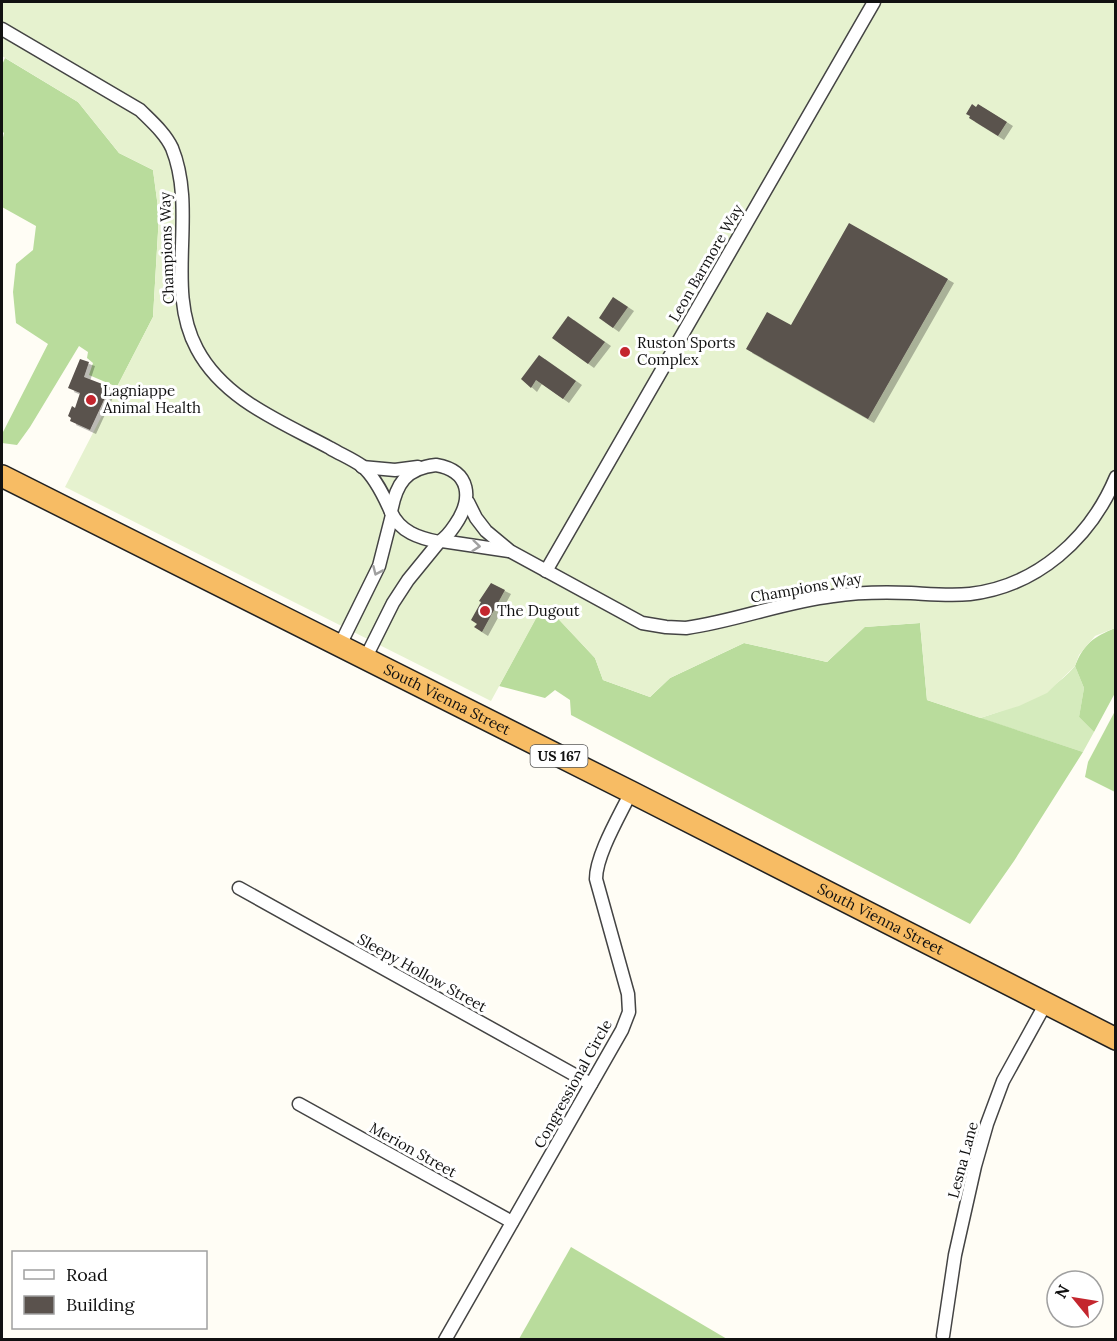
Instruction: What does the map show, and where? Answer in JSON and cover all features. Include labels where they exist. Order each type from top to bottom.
[{"type":"highway","name":"South Vienna Street","points":[[2,476],[1116,1039]]},
{"type":"street","name":"Leon Barmore Way","points":[[546,571],[874,2]]},
{"type":"street","name":"Champions Way","points":[[2,29],[140,110],[158,128],[171,147],[180,179],[183,296],[190,335],[197,350],[217,377],[244,400],[362,467],[383,494],[391,513],[412,534],[441,542],[510,551]]},
{"type":"street","name":"Champions Way","points":[[362,467],[395,470],[436,465],[453,470],[463,481],[468,502],[476,518],[486,531],[510,551],[642,623],[686,628],[832,596],[875,592],[970,594],[1014,584],[1035,574],[1056,559],[1084,530],[1115,479]]},
{"type":"street","points":[[340,645],[379,566],[400,483],[420,467]]},
{"type":"street","points":[[365,659],[393,603],[408,580],[461,517],[468,502]]},
{"type":"street","name":"Congressional Circle","points":[[445,1340],[622,1030],[628,1012],[628,994],[596,879],[598,865],[631,792]]},
{"type":"street","name":"Sleepy Hollow Street","points":[[239,888],[591,1084]]},
{"type":"street","name":"Lesna Lane","points":[[943,1336],[955,1256],[987,1124],[1003,1081],[1046,1003]]},
{"type":"street","name":"Merion Street","points":[[299,1104],[512,1222]]},
{"type":"green space","name":"Ruston Sports Complex","points":[[2,2],[1115,2],[1115,628],[1095,636],[1079,655],[1075,666],[1047,693],[1019,706],[980,718],[927,700],[920,623],[865,627],[827,662],[744,643],[670,678],[650,697],[603,680],[595,658],[544,604],[491,701],[65,487],[153,317],[159,215],[153,170],[119,153],[78,102],[2,56]]},
{"type":"green space","points":[[5,58],[78,102],[119,153],[153,170],[159,215],[153,317],[117,387],[89,375],[93,363],[87,358],[88,352],[79,346],[17,445],[2,443],[2,434],[48,344],[16,323],[13,292],[16,264],[33,250],[36,226],[2,207],[4,133],[2,131],[2,65]]},
{"type":"green space","points":[[544,603],[595,658],[603,680],[650,697],[670,678],[744,643],[827,662],[864,627],[920,623],[927,700],[1083,752],[1014,861],[970,924],[571,715],[570,700],[555,690],[545,698],[499,686]]},
{"type":"green space","points":[[1115,628],[1115,693],[1094,732],[1079,717],[1084,688],[1075,666],[1090,642]]},
{"type":"green space","points":[[1075,666],[1084,688],[1079,717],[1094,732],[1083,752],[980,718],[1044,692],[1066,676]]},
{"type":"green space","points":[[1115,711],[1115,792],[1085,777],[1088,762]]},
{"type":"green space","points":[[571,1247],[727,1339],[519,1339]]},
{"type":"building","points":[[972,104],[976,107],[978,104],[1007,122],[998,136],[969,118],[970,116],[966,114]]},
{"type":"building","points":[[849,223],[948,279],[868,419],[746,349],[767,312],[791,325]]},
{"type":"building","points":[[613,297],[628,307],[613,328],[599,318]]},
{"type":"building","points":[[568,316],[605,342],[588,364],[552,338]]},
{"type":"building","points":[[539,355],[576,381],[563,399],[536,380],[531,388],[521,379]]},
{"type":"building","name":"Lagniappe Animal Health","points":[[80,359],[89,362],[84,377],[110,387],[90,430],[70,421],[71,418],[68,416],[72,406],[75,408],[80,393],[68,388]]},
{"type":"building","name":"The Dugout","points":[[491,583],[505,590],[482,632],[474,627],[477,624],[471,620],[481,602],[479,601]]},
{"type":"place","name":"Ruston Sports Complex","points":[[625,352]]},
{"type":"place","name":"Lagniappe Animal Health","points":[[91,400]]},
{"type":"place","name":"The Dugout","points":[[485,611]]}]
